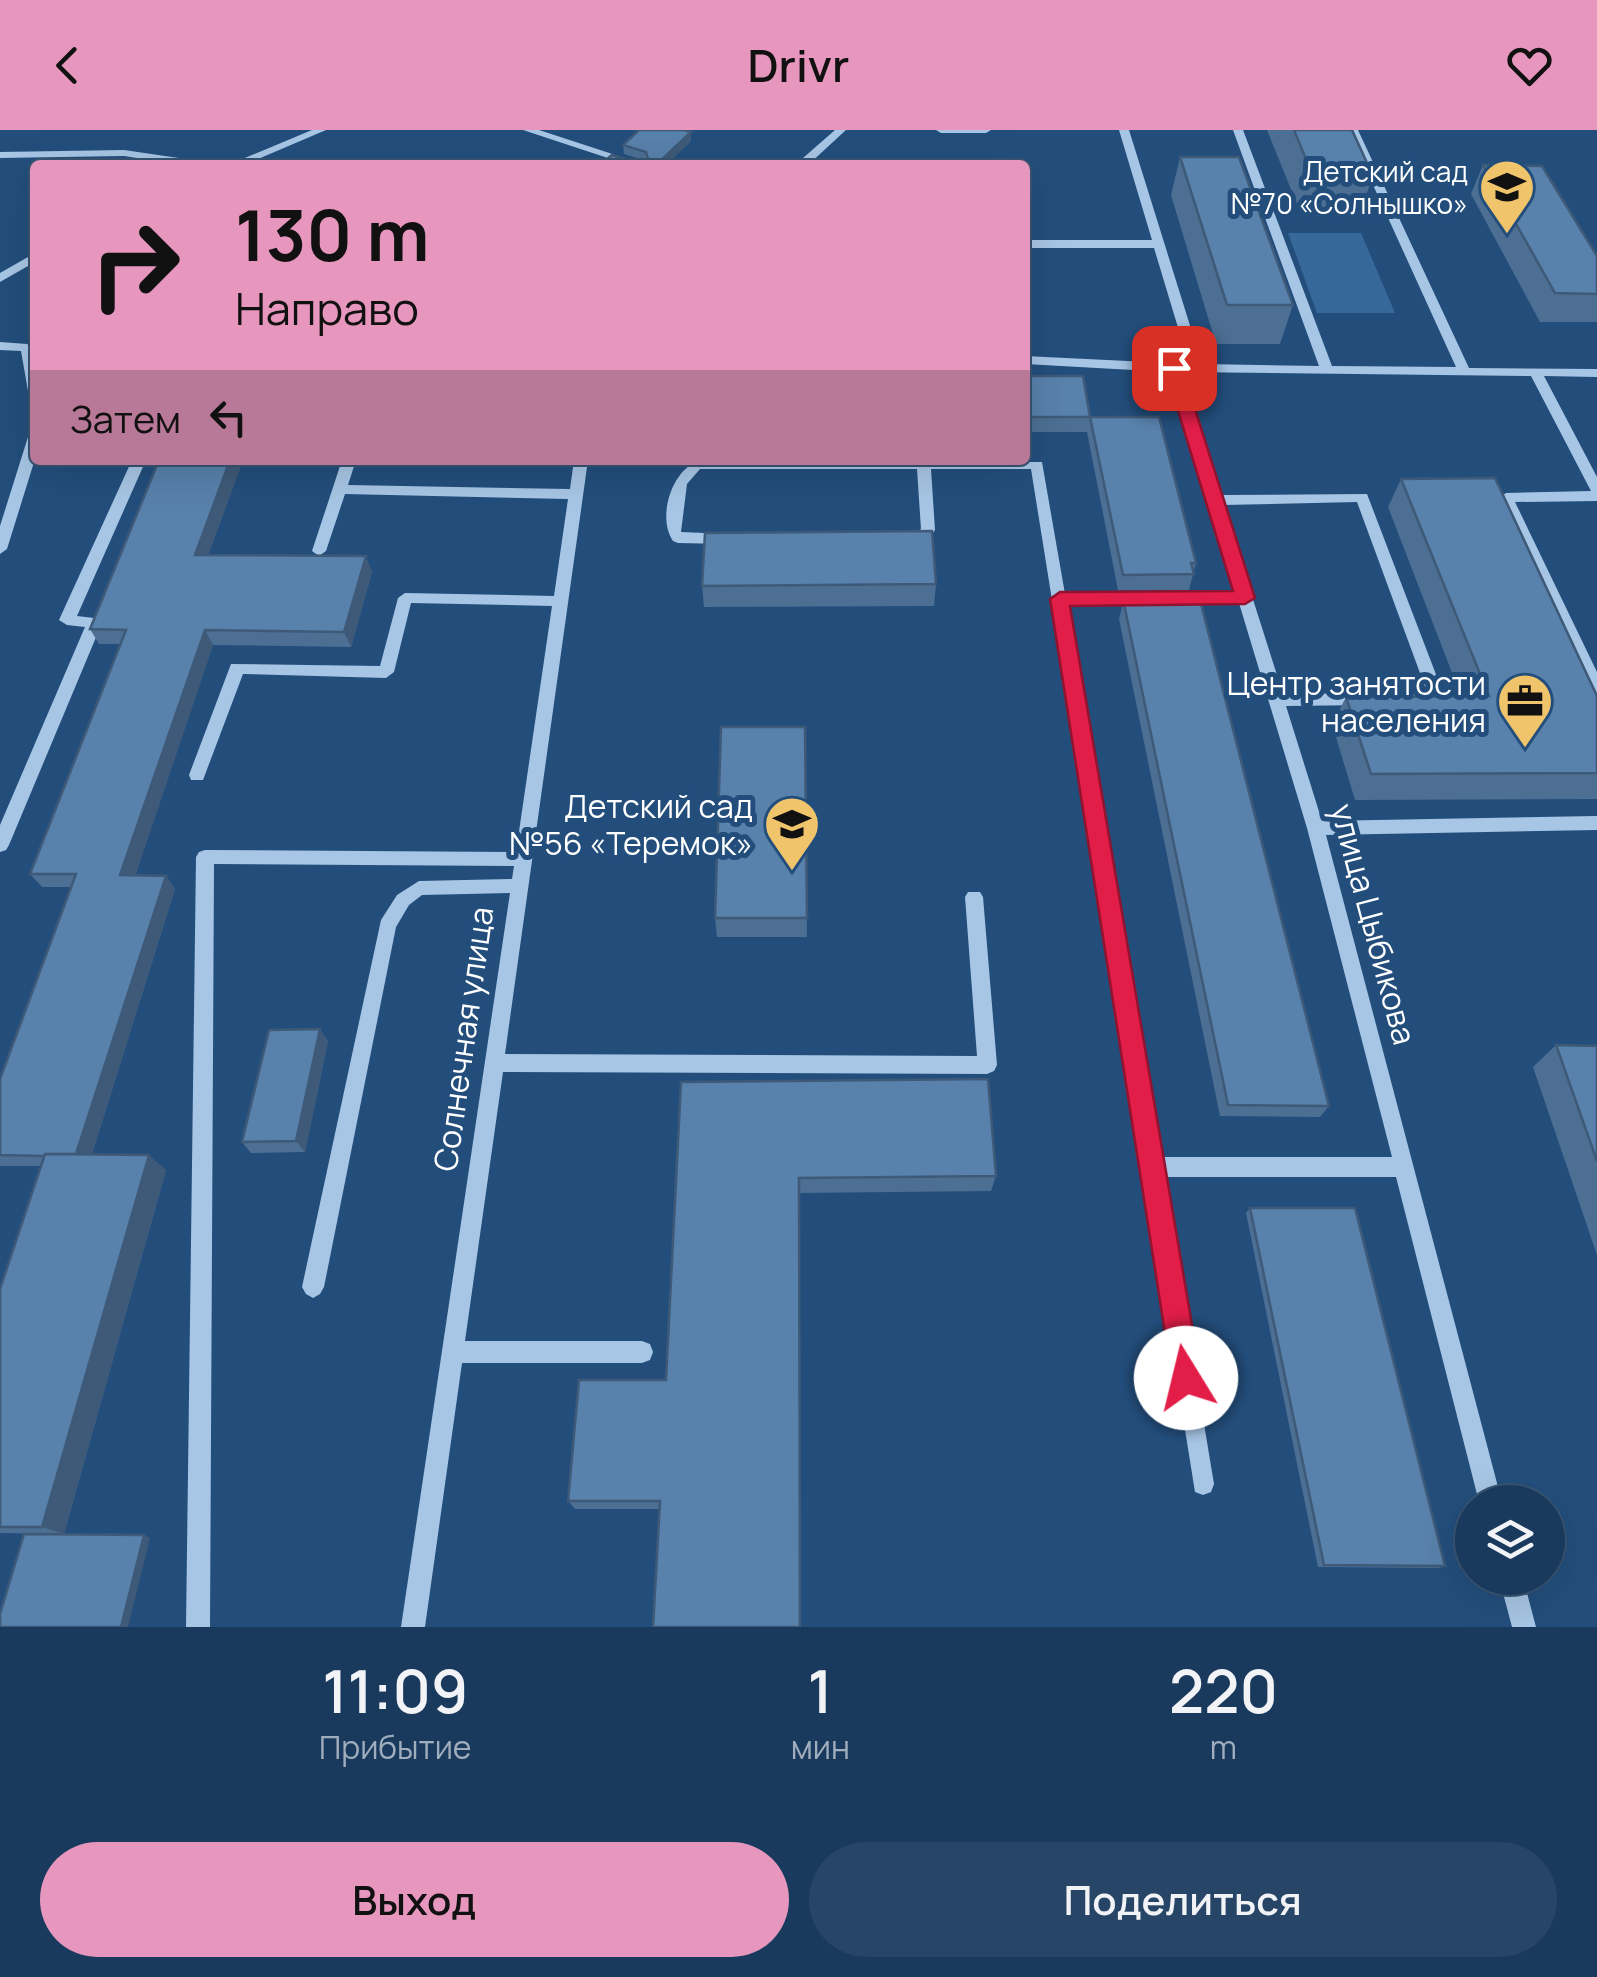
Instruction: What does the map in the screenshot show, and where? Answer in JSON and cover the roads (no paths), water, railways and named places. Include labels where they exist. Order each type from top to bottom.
[{"type":"street","points":[[528,130],[624,160]]},
{"type":"street","points":[[807,160],[840,130]]},
{"type":"street","points":[[941,130],[986,130]]},
{"type":"street","points":[[1124,130],[1197,368]]},
{"type":"street","points":[[1238,130],[1327,370]]},
{"type":"street","points":[[1354,130],[1465,372]]},
{"type":"street","points":[[247,160],[323,131]]},
{"type":"street","points":[[0,155],[124,153],[172,160]]},
{"type":"street","points":[[1030,244],[1159,244]]},
{"type":"street","points":[[0,278],[30,260]]},
{"type":"street","points":[[0,346],[30,350]]},
{"type":"street","points":[[1030,360],[1174,368],[1597,373]]},
{"type":"street","name":"улица Цыбикова","points":[[1174,368],[1316,828],[1488,1485]]},
{"type":"street","points":[[1535,372],[1597,493],[1506,498],[1597,688]]},
{"type":"street","points":[[0,549],[30,454]]},
{"type":"street","points":[[26,468],[34,465]]},
{"type":"street","points":[[0,845],[94,624],[66,620],[137,465]]},
{"type":"street","points":[[319,551],[347,465]]},
{"type":"street","name":"Солнечная улица","points":[[413,1627],[580,465]]},
{"type":"street","points":[[747,539],[678,538],[674,532],[680,476],[686,469],[816,465]]},
{"type":"street","points":[[882,538],[926,536],[933,465]]},
{"type":"street","points":[[1030,465],[1037,465],[1060,599],[1204,1484]]},
{"type":"street","points":[[340,489],[573,494]]},
{"type":"street","points":[[1215,500],[1362,497],[1437,698],[1397,698]]},
{"type":"street","points":[[197,775],[236,668],[386,672],[405,598],[558,601]]},
{"type":"street","points":[[1060,599],[1245,598]]},
{"type":"street","points":[[1277,700],[1377,698]]},
{"type":"street","points":[[1316,828],[1597,823]]},
{"type":"street","points":[[198,1627],[205,857],[521,860]]},
{"type":"street","points":[[313,1287],[387,924],[403,900],[419,888],[517,886]]},
{"type":"street","points":[[492,1063],[987,1065],[974,897]]},
{"type":"street","points":[[1152,1167],[1404,1167]]},
{"type":"street","points":[[452,1352],[642,1352]]},
{"type":"street","points":[[1516,1595],[1524,1627]]},
{"type":"place","name":"Детский сад №70 «Солнышко»","points":[[1507,236]]},
{"type":"place","name":"Центр занятости населения","points":[[1525,750]]},
{"type":"place","name":"Детский сад №56 «Теремок»","points":[[792,873]]}]
